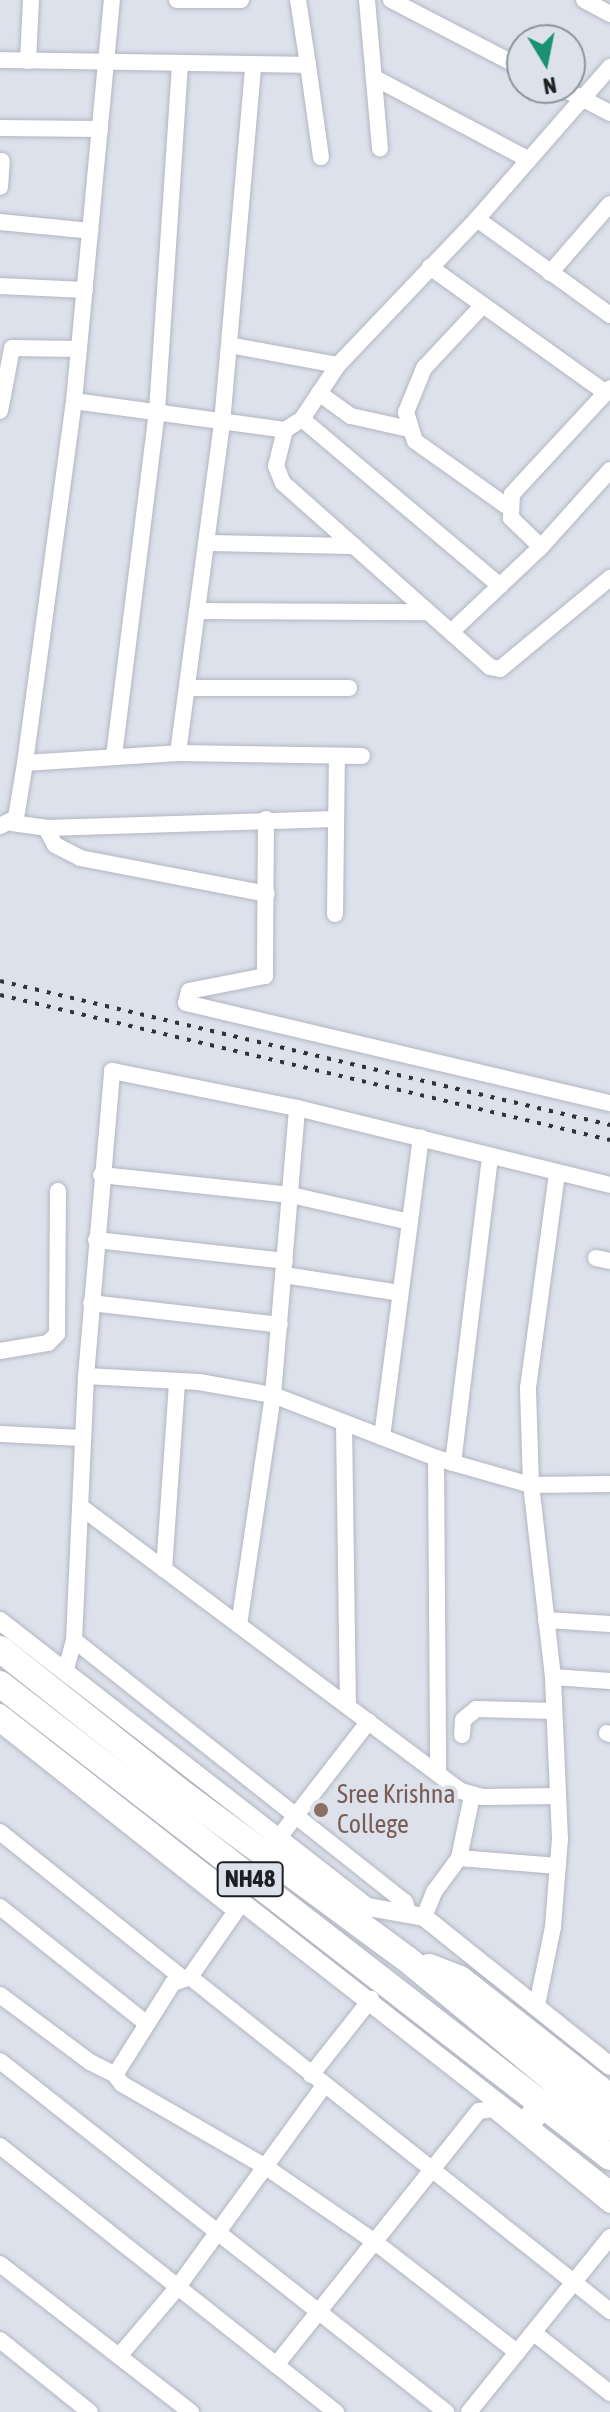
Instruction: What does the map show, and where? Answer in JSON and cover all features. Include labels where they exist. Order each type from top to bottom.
[{"type":"highway","name":"NH48","points":[[0,1649],[183,1794],[407,1959],[610,2127]]},
{"type":"highway","name":"NH48","points":[[0,1684],[12,1718],[536,2113],[610,2157]]},
{"type":"highway","points":[[407,1959],[460,1979],[610,2097]]},
{"type":"street","points":[[28,61],[31,0]]},
{"type":"street","points":[[112,0],[74,401],[25,763],[6,824],[46,828],[336,819]]},
{"type":"street","points":[[177,0],[241,0]]},
{"type":"street","points":[[298,0],[321,157]]},
{"type":"street","points":[[367,0],[380,148]]},
{"type":"street","points":[[391,0],[506,60]]},
{"type":"street","points":[[584,0],[610,14]]},
{"type":"street","points":[[0,60],[180,66],[308,65]]},
{"type":"street","points":[[114,756],[157,411],[180,66]]},
{"type":"street","points":[[178,753],[222,423],[253,67]]},
{"type":"street","points":[[586,95],[610,67]]},
{"type":"street","points":[[375,78],[529,160]]},
{"type":"street","points":[[586,101],[610,113]]},
{"type":"street","points":[[74,401],[285,430],[302,419],[338,365],[477,219],[579,104]]},
{"type":"street","points":[[0,128],[100,129]]},
{"type":"street","points":[[0,187],[2,161]]},
{"type":"street","points":[[550,273],[610,204]]},
{"type":"street","points":[[477,219],[550,273],[607,309]]},
{"type":"street","points":[[0,222],[91,231]]},
{"type":"street","points":[[430,267],[608,390],[512,494],[508,507],[511,518],[541,547]]},
{"type":"street","points":[[0,286],[85,290]]},
{"type":"street","points":[[483,305],[417,380],[406,412],[409,429],[427,451],[508,507]]},
{"type":"street","points":[[229,345],[338,365]]},
{"type":"street","points":[[0,411],[12,348],[79,349]]},
{"type":"street","points":[[319,393],[351,416],[409,429]]},
{"type":"street","points":[[302,419],[500,586]]},
{"type":"street","points":[[285,430],[277,455],[279,477],[490,667],[500,669],[610,578]]},
{"type":"street","points":[[451,632],[541,547],[610,470]]},
{"type":"street","points":[[207,543],[354,546]]},
{"type":"street","points":[[199,611],[428,612]]},
{"type":"street","points":[[188,688],[349,688]]},
{"type":"street","points":[[25,763],[178,753],[362,756]]},
{"type":"street","points":[[335,914],[337,756]]},
{"type":"street","points":[[266,819],[265,976],[189,991],[184,998],[190,1007],[610,1103]]},
{"type":"street","points":[[46,828],[55,845],[80,858],[267,894]]},
{"type":"street","points":[[65,1672],[74,1640],[86,1376],[108,1081],[119,1068],[610,1185]]},
{"type":"street","points":[[239,1625],[273,1395],[297,1108]]},
{"type":"street","points":[[382,1437],[421,1138]]},
{"type":"street","points":[[453,1463],[490,1156]]},
{"type":"street","points":[[537,2005],[553,1927],[558,1866],[558,1796],[553,1677],[531,1485],[528,1388],[557,1174]]},
{"type":"street","points":[[101,1175],[291,1195],[410,1222]]},
{"type":"street","points":[[0,1351],[48,1343],[57,1334],[58,1191]]},
{"type":"street","points":[[96,1240],[285,1268],[400,1293]]},
{"type":"street","points":[[91,1303],[280,1325]]},
{"type":"street","points":[[86,1376],[177,1381],[273,1395],[436,1458],[531,1485],[610,1484]]},
{"type":"street","points":[[164,1569],[177,1381]]},
{"type":"street","points":[[344,1423],[348,1706]]},
{"type":"street","points":[[0,1434],[83,1438]]},
{"type":"street","points":[[436,1458],[438,1774]]},
{"type":"street","points":[[81,1507],[438,1774],[472,1796],[558,1796]]},
{"type":"street","points":[[546,1620],[610,1624]]},
{"type":"street","points":[[0,1621],[368,1907],[416,1914]]},
{"type":"street","points":[[74,1640],[610,2066]]},
{"type":"street","points":[[553,1677],[610,1681]]},
{"type":"street","points":[[462,1735],[463,1720],[476,1709],[554,1711]]},
{"type":"street","points":[[12,1718],[236,1911],[146,2023],[115,2075]]},
{"type":"street","points":[[12,1718],[371,1999],[536,2113],[610,2190]]},
{"type":"street","points":[[280,1836],[369,1721]]},
{"type":"street","points":[[416,1914],[459,1858],[472,1796]]},
{"type":"street","points":[[0,1832],[610,2311]]},
{"type":"street","points":[[459,1858],[558,1866]]},
{"type":"street","points":[[0,1907],[146,2023]]},
{"type":"street","points":[[0,1995],[90,2062],[115,2075],[122,2084],[266,2167],[375,2242],[517,2352]]},
{"type":"street","points":[[120,2355],[177,2288],[266,2167],[371,1999]]},
{"type":"street","points":[[0,2061],[446,2412]]},
{"type":"street","points":[[276,2365],[321,2314],[479,2111],[493,2109],[610,2205]]},
{"type":"street","points":[[0,2146],[336,2412]]},
{"type":"street","points":[[469,2412],[610,2237]]},
{"type":"street","points":[[0,2264],[191,2412]]},
{"type":"street","points":[[534,2333],[610,2393]]},
{"type":"street","points":[[0,2340],[90,2412]]},
{"type":"railway","points":[[0,981],[610,1125]]},
{"type":"railway","points":[[0,995],[610,1140]]},
{"type":"place","name":"Sree Krishna College","points":[[321,1810]]}]
